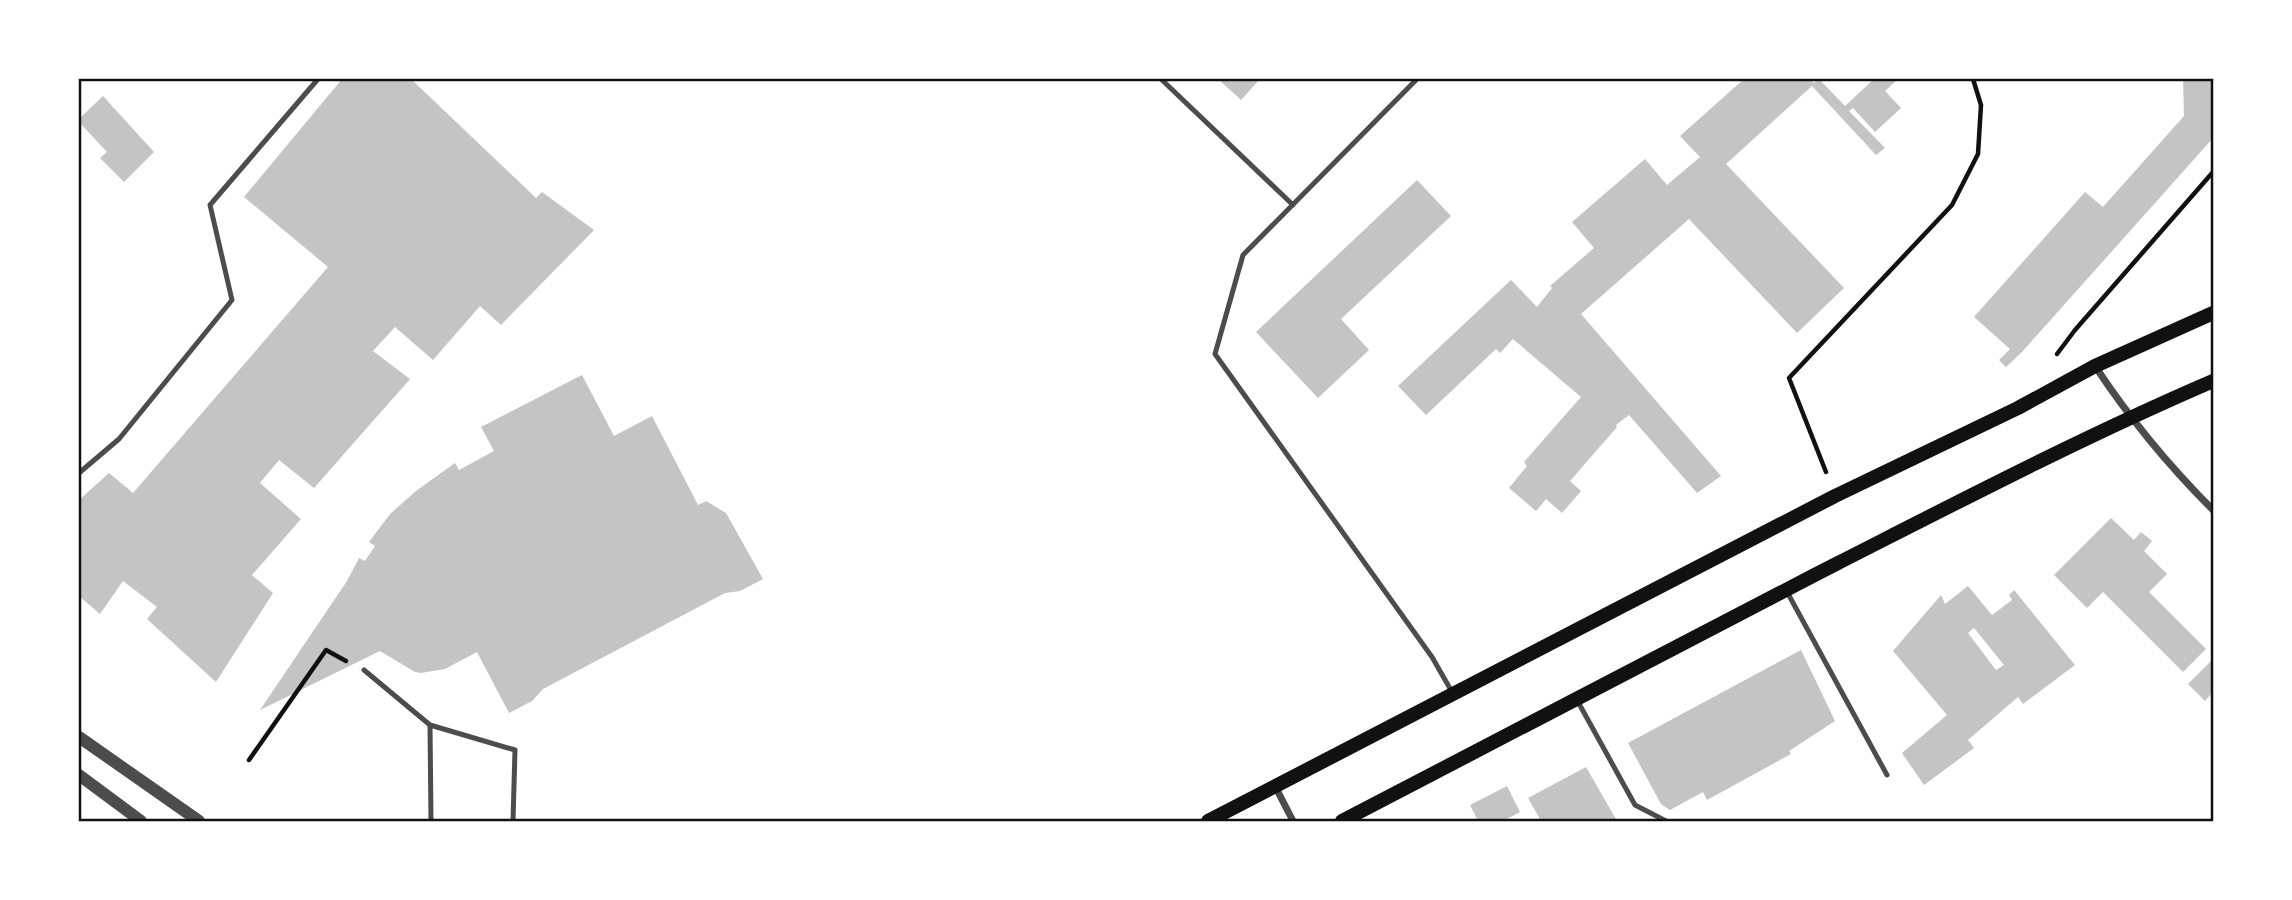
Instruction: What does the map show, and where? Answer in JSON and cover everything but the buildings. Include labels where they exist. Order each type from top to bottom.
[{"type":"main road","points":[[1208,821],[1835,496],[2018,408],[2095,366],[2213,313]]},
{"type":"main road","points":[[1342,821],[1576,697],[2037,462],[2213,381]]},
{"type":"street","points":[[2095,366],[2130,417],[2182,479],[2213,510]]},
{"type":"street","points":[[79,737],[199,821]]},
{"type":"street","points":[[79,775],[141,821]]},
{"type":"street","points":[[1275,786],[1293,821]]},
{"type":"lane","points":[[79,473],[120,439],[232,300],[210,205],[318,79]]},
{"type":"lane","points":[[1161,79],[1293,205]]},
{"type":"lane","points":[[1417,79],[1243,255],[1215,354],[1432,657],[1454,695]]},
{"type":"lane","points":[[1786,590],[1886,775]]},
{"type":"lane","points":[[364,670],[430,725],[515,750],[513,821]]},
{"type":"lane","points":[[1576,697],[1635,805],[1666,821]]},
{"type":"lane","points":[[430,725],[431,821]]},
{"type":"path","points":[[1835,496],[1789,378],[1951,205],[1978,154],[1981,105],[1973,79]]},
{"type":"path","points":[[2050,363],[2074,330],[2213,172]]},
{"type":"path","points":[[250,760],[326,650],[364,670]]}]
